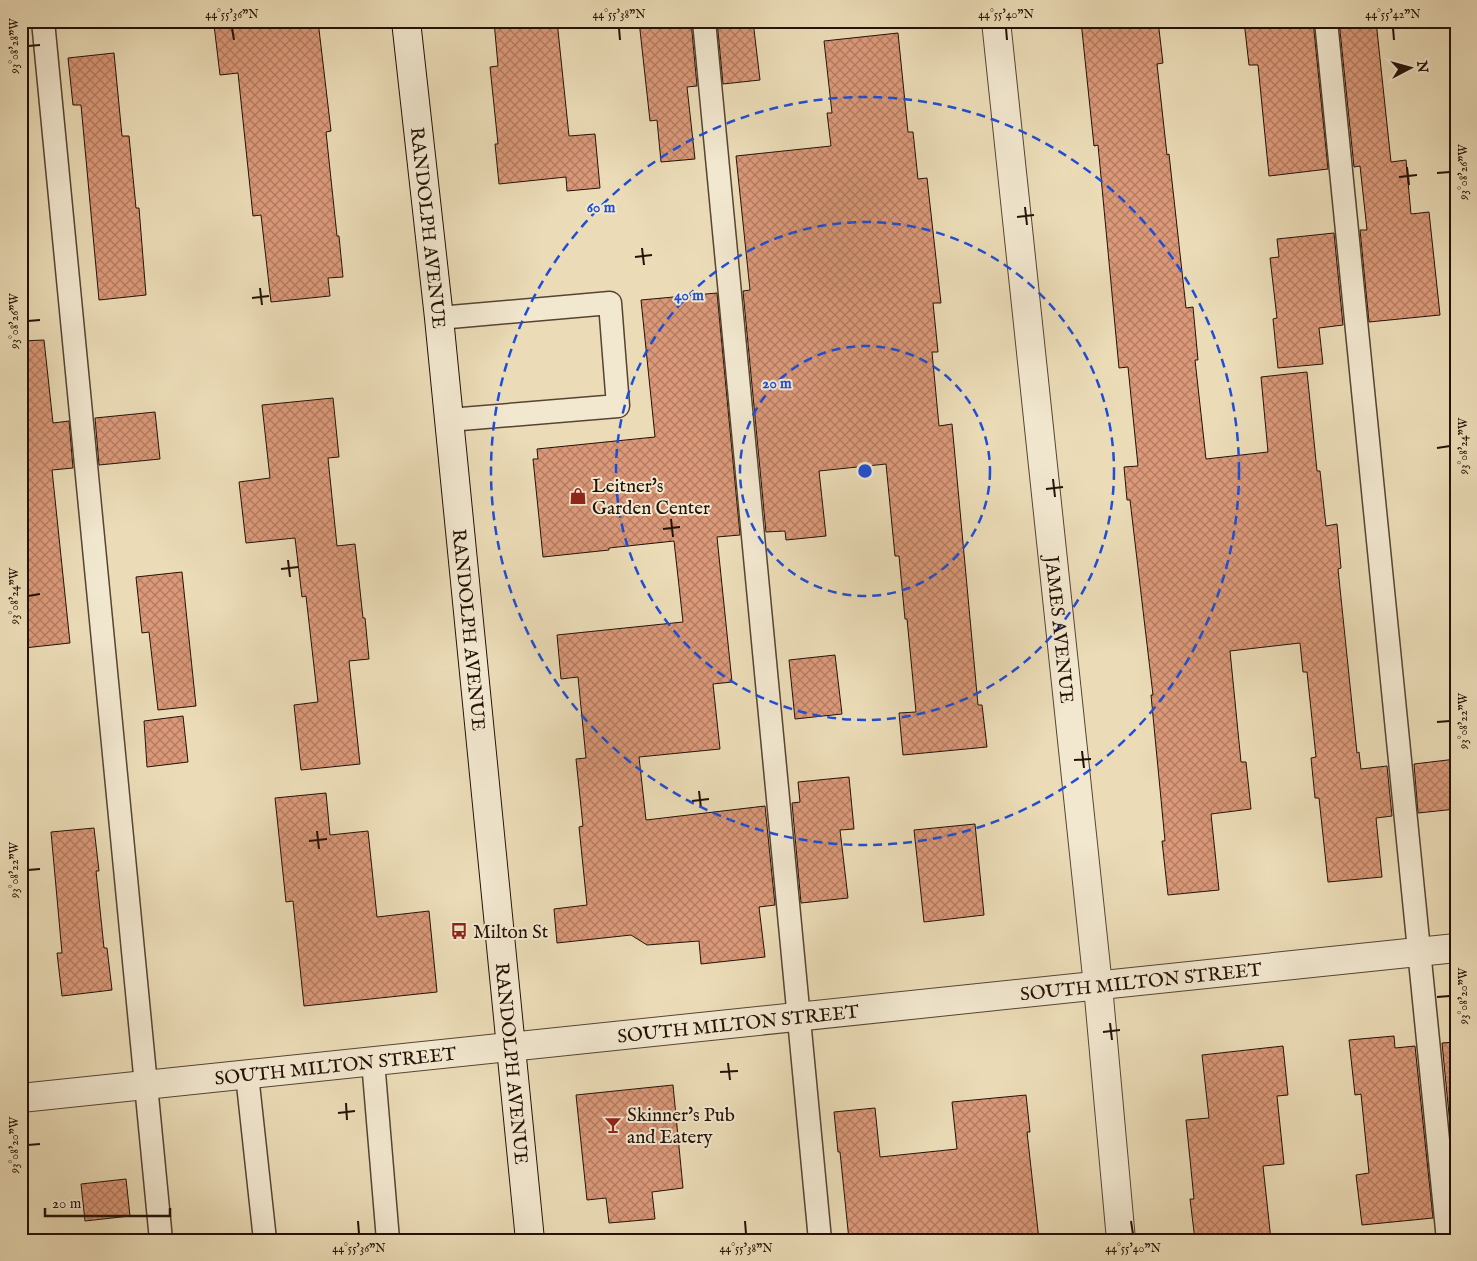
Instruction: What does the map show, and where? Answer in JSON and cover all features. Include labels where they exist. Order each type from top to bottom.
[{"type":"street","name":"RANDOLPH AVENUE","points":[[406,21],[439,318],[530,1240]]},
{"type":"street","name":"JAMES AVENUE","points":[[996,21],[1098,986],[1121,1240]]},
{"type":"street","name":"SOUTH MILTON STREET","points":[[21,1098],[1456,948]]},
{"type":"lane","points":[[43,21],[161,1240]]},
{"type":"lane","points":[[704,21],[820,1240]]},
{"type":"lane","points":[[1326,21],[1448,1240]]},
{"type":"lane","points":[[439,318],[610,303],[618,406],[449,420]]},
{"type":"lane","points":[[373,1061],[388,1240]]},
{"type":"lane","points":[[247,1074],[265,1240]]},
{"type":"building","points":[[249,21],[318,21],[331,131],[326,132],[343,277],[328,278],[330,296],[271,302],[261,215],[253,216],[238,73],[220,75],[214,25]]},
{"type":"building","points":[[494,21],[557,21],[569,136],[595,134],[600,188],[567,191],[566,177],[499,184],[495,144],[498,144],[490,67],[498,66]]},
{"type":"building","points":[[639,21],[691,21],[697,86],[687,87],[695,159],[661,162],[657,120],[650,121]]},
{"type":"building","points":[[717,21],[753,21],[760,80],[723,84]]},
{"type":"building","points":[[1081,21],[1158,21],[1163,63],[1157,64],[1186,308],[1193,307],[1198,360],[1195,360],[1206,459],[1268,452],[1261,377],[1307,372],[1317,471],[1320,471],[1326,526],[1337,524],[1341,568],[1338,569],[1357,753],[1359,752],[1361,769],[1387,766],[1392,816],[1376,818],[1382,877],[1328,882],[1319,798],[1315,798],[1311,758],[1316,757],[1307,672],[1303,672],[1300,643],[1230,651],[1241,762],[1246,762],[1251,809],[1211,814],[1219,890],[1168,895],[1162,841],[1165,841],[1151,695],[1153,695],[1130,500],[1127,500],[1124,467],[1138,466],[1128,367],[1119,368],[1098,145],[1094,146]]},
{"type":"building","points":[[1244,21],[1313,21],[1328,169],[1269,176],[1258,65],[1249,65]]},
{"type":"building","points":[[1339,21],[1376,21],[1391,162],[1406,160],[1411,214],[1429,212],[1440,315],[1369,322],[1360,230],[1367,230],[1360,166],[1354,167]]},
{"type":"building","points":[[898,33],[908,132],[913,132],[918,179],[927,178],[941,303],[933,303],[938,352],[932,352],[939,426],[952,424],[978,705],[982,705],[987,747],[903,755],[899,713],[916,712],[907,619],[905,619],[899,556],[895,556],[886,464],[819,471],[826,536],[786,540],[785,531],[766,532],[743,291],[750,290],[736,156],[831,146],[827,113],[832,113],[824,41]]},
{"type":"building","points":[[114,53],[122,136],[129,136],[136,208],[139,208],[146,295],[99,300],[81,105],[73,105],[68,58]]},
{"type":"building","points":[[1334,233],[1343,325],[1319,328],[1323,364],[1278,368],[1273,319],[1277,318],[1270,258],[1279,257],[1277,239]]},
{"type":"building","points":[[717,293],[740,535],[717,537],[732,682],[713,684],[720,749],[639,757],[646,820],[765,806],[775,905],[759,907],[765,957],[701,964],[699,941],[647,945],[631,935],[557,943],[554,909],[587,905],[579,827],[583,826],[576,759],[586,758],[578,677],[561,679],[557,635],[683,622],[674,541],[543,557],[533,459],[538,459],[537,449],[655,437],[641,300]]},
{"type":"building","points":[[44,340],[53,423],[69,421],[73,468],[52,470],[70,643],[24,648],[21,618],[21,341]]},
{"type":"building","points":[[333,398],[339,457],[328,458],[337,546],[355,544],[369,659],[349,661],[360,764],[301,770],[294,705],[318,702],[306,596],[302,597],[295,538],[246,543],[239,482],[270,478],[262,405]]},
{"type":"building","points":[[155,412],[160,459],[99,465],[95,418]]},
{"type":"building","points":[[182,572],[196,706],[158,710],[149,632],[142,633],[136,577]]},
{"type":"building","points":[[835,655],[842,714],[795,719],[789,660]]},
{"type":"building","points":[[183,716],[188,762],[147,767],[144,721]]},
{"type":"building","points":[[1456,759],[1456,809],[1418,813],[1414,764]]},
{"type":"building","points":[[849,777],[854,829],[840,830],[848,898],[801,903],[792,803],[800,802],[798,782]]},
{"type":"building","points":[[326,793],[330,835],[368,831],[377,917],[429,911],[437,992],[304,1006],[293,901],[286,902],[275,798]]},
{"type":"building","points":[[975,824],[984,915],[924,922],[914,830]]},
{"type":"building","points":[[94,828],[99,871],[96,871],[104,948],[107,948],[112,990],[62,996],[57,953],[62,953],[51,832]]},
{"type":"building","points":[[1394,1036],[1395,1048],[1415,1046],[1433,1218],[1362,1225],[1356,1175],[1369,1173],[1361,1094],[1355,1095],[1349,1040]]},
{"type":"building","points":[[1456,1042],[1456,1186],[1442,1043]]},
{"type":"building","points":[[1283,1046],[1288,1095],[1277,1096],[1284,1164],[1263,1166],[1271,1240],[1195,1240],[1190,1199],[1194,1199],[1186,1120],[1209,1118],[1202,1055]]},
{"type":"building","points":[[673,1085],[683,1188],[652,1192],[655,1219],[609,1223],[606,1198],[587,1200],[576,1095]]},
{"type":"building","points":[[1026,1095],[1030,1132],[1027,1132],[1039,1240],[849,1240],[834,1112],[875,1108],[880,1157],[957,1149],[952,1102]]},
{"type":"building","points":[[126,1179],[130,1216],[85,1221],[81,1184]]},
{"type":"place","name":"Leitner's Garden Center","points":[[578,496]]},
{"type":"place","name":"Milton St","points":[[459,931]]},
{"type":"place","name":"Skinner's Pub and Eatery","points":[[613,1125]]}]
